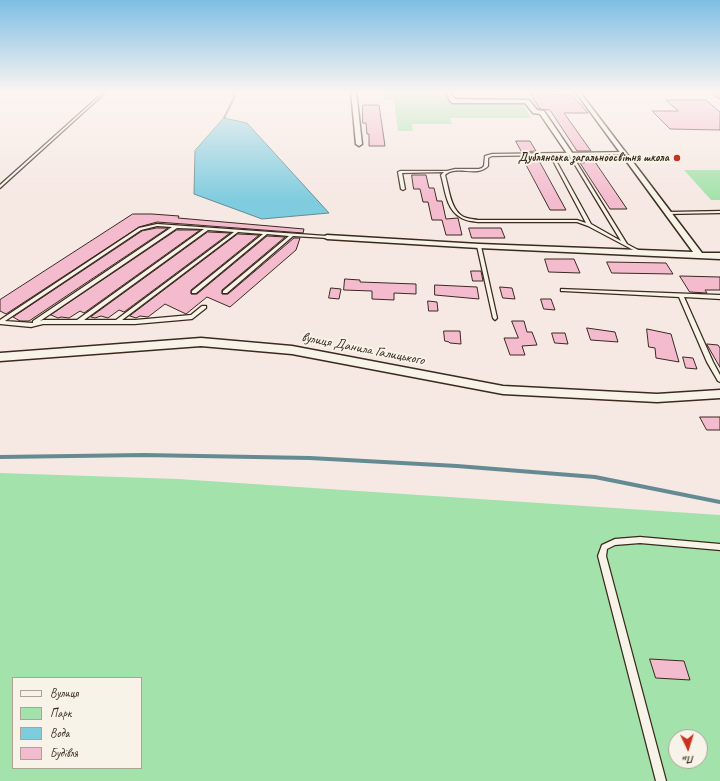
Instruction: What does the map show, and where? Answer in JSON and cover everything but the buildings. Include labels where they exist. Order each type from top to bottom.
[{"type":"street","points":[[357,127],[359,144]]},
{"type":"street","points":[[552,127],[570,154]]},
{"type":"street","points":[[604,127],[699,254]]},
{"type":"street","points":[[327,237],[479,246],[720,256]]},
{"type":"street","name":"вулиця Данила Галицького","points":[[0,357],[201,342],[292,350],[503,390],[658,398],[720,394]]},
{"type":"lane","points":[[0,187],[66,127]]},
{"type":"lane","points":[[403,189],[400,172],[450,170],[477,171],[484,169],[486,166],[486,157],[492,155],[623,153]]},
{"type":"lane","points":[[551,154],[589,225]]},
{"type":"lane","points":[[570,154],[625,245]]},
{"type":"lane","points":[[450,170],[445,172],[443,175],[454,211],[465,220],[576,221],[589,225],[639,252]]},
{"type":"lane","points":[[668,213],[720,212]]},
{"type":"lane","points":[[0,322],[140,229],[157,225],[327,237]]},
{"type":"lane","points":[[31,325],[175,227]]},
{"type":"lane","points":[[78,322],[208,229]]},
{"type":"lane","points":[[117,322],[237,231]]},
{"type":"lane","points":[[194,292],[266,233]]},
{"type":"lane","points":[[225,292],[292,235]]},
{"type":"lane","points":[[479,246],[495,318]]},
{"type":"lane","points":[[563,290],[720,297]]},
{"type":"lane","points":[[681,296],[710,362],[720,380]]},
{"type":"lane","points":[[0,322],[31,325],[43,322],[135,322],[192,317],[204,307]]},
{"type":"lane","points":[[661,781],[602,556],[604,547],[614,542],[640,540],[720,547]]},
{"type":"green space","points":[[398,127],[412,127],[413,131],[398,131]]},
{"type":"green space","points":[[684,170],[720,170],[720,200],[711,200]]},
{"type":"green space","points":[[0,473],[178,479],[720,515],[720,781],[0,781]]},
{"type":"water","points":[[216,127],[251,127],[329,213],[262,219],[194,194],[195,151]]},
{"type":"waterway","points":[[0,457],[144,455],[310,458],[457,466],[595,477],[720,502]]},
{"type":"place","name":"Дублянська загальноосвітня школа","points":[[677,158]]}]
